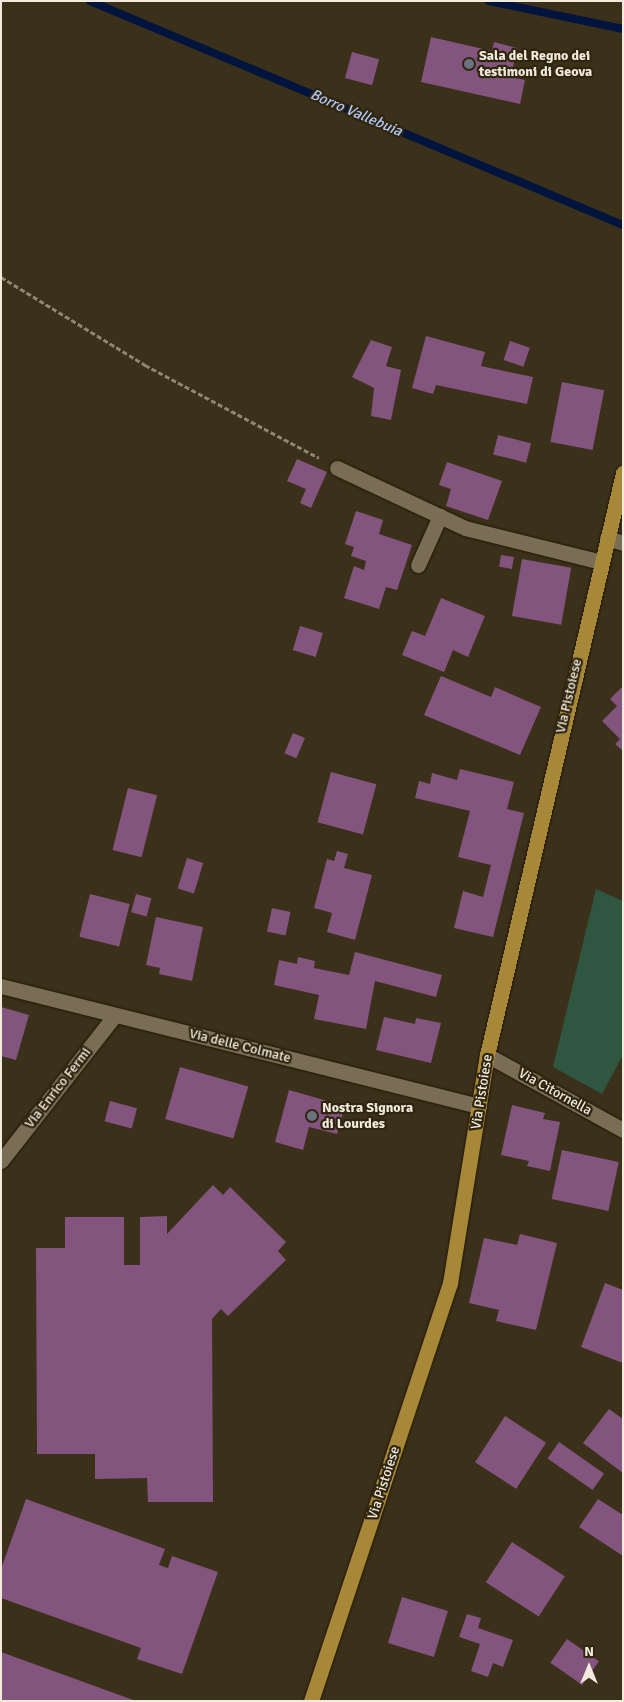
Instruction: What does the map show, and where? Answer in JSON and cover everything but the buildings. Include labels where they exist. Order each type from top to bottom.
[{"type":"main road","name":"Via Pistoiese","points":[[311,1701],[450,1283],[487,1055],[623,473]]},
{"type":"street","points":[[337,468],[465,528],[601,562]]},
{"type":"street","points":[[418,565],[440,516]]},
{"type":"street","points":[[607,538],[623,543]]},
{"type":"street","name":"Via delle Colmate","points":[[1,986],[479,1106]]},
{"type":"street","name":"Via Enrico Fermi","points":[[1,1161],[115,1015]]},
{"type":"street","name":"Via Citornella","points":[[487,1055],[623,1130]]},
{"type":"path","points":[[1,277],[145,365],[337,468]]},
{"type":"green space","points":[[596,889],[623,901],[623,1055],[602,1094],[553,1067]]},
{"type":"waterway","name":"Borro Vallebuia","points":[[90,1],[623,225]]},
{"type":"waterway","points":[[489,1],[623,29]]},
{"type":"place","name":"Sala del Regno dei testimoni di Geova","points":[[469,64]]},
{"type":"place","name":"Nostra Signora di Lourdes","points":[[312,1116]]}]
